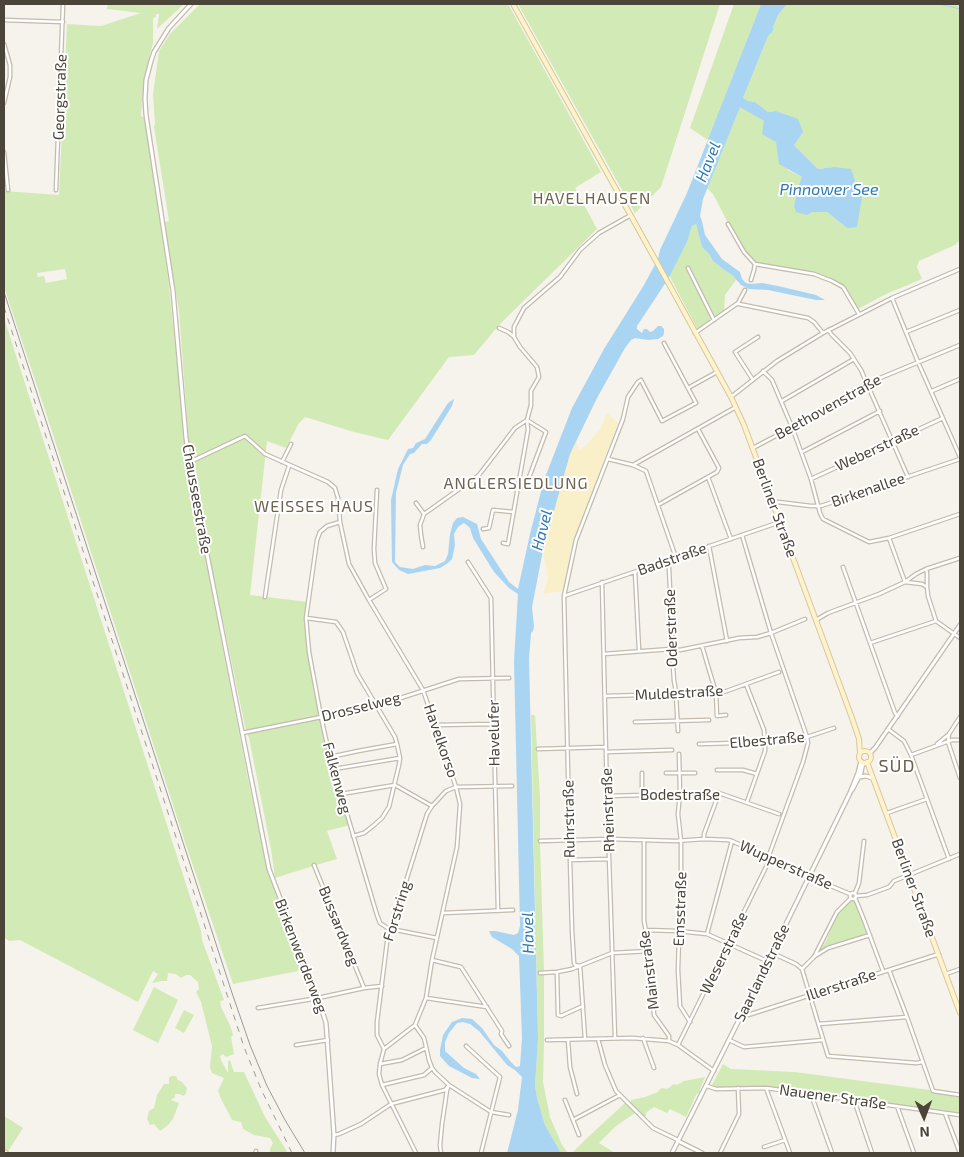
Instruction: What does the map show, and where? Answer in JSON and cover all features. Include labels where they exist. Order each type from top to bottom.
[{"type":"main road","name":"Berliner Straße","points":[[513,4],[736,407],[753,448],[852,718],[862,752],[859,758],[864,762],[875,781],[960,1014]]},
{"type":"main road","points":[[862,752],[870,753],[870,758],[864,762]]},
{"type":"street","name":"Georgstraße","points":[[56,190],[63,4]]},
{"type":"street","name":"Chausseestraße","points":[[191,4],[168,28],[154,52],[146,80],[146,115],[172,284],[189,461],[272,879]]},
{"type":"street","points":[[4,20],[63,22]]},
{"type":"street","points":[[4,44],[10,65],[10,77],[4,102]]},
{"type":"street","points":[[4,152],[8,190]]},
{"type":"street","points":[[514,336],[514,326],[524,308],[560,277],[580,250],[599,233],[630,215]]},
{"type":"street","points":[[728,224],[744,252],[755,264],[809,273],[832,281],[843,287],[859,314]]},
{"type":"street","points":[[750,280],[755,264]]},
{"type":"street","points":[[688,268],[714,320]]},
{"type":"street","points":[[731,397],[789,353],[828,330],[892,298],[960,268]]},
{"type":"street","points":[[695,333],[738,303],[745,290]]},
{"type":"street","points":[[892,298],[960,458]]},
{"type":"street","points":[[738,303],[808,318],[823,333]]},
{"type":"street","points":[[906,332],[960,310]]},
{"type":"street","points":[[499,328],[514,336],[520,347],[537,367],[539,377],[531,391],[531,405],[527,420],[528,430],[508,544],[502,543]]},
{"type":"street","points":[[828,330],[850,353],[861,370],[908,477]]},
{"type":"street","points":[[753,380],[735,352],[758,337]]},
{"type":"street","points":[[664,343],[688,388],[717,372]]},
{"type":"street","name":"Beethovenstraße","points":[[753,448],[868,383],[960,345]]},
{"type":"street","points":[[782,401],[854,359]]},
{"type":"street","points":[[763,371],[772,380],[782,401],[802,452],[823,518],[869,542],[889,538],[960,514]]},
{"type":"street","points":[[931,391],[960,379]]},
{"type":"street","name":"Ruhrstraße","points":[[585,1039],[580,966],[574,963],[569,840],[564,596],[576,540],[623,419],[628,397],[641,380],[662,421],[696,402],[688,388]]},
{"type":"street","points":[[633,465],[736,407]]},
{"type":"street","points":[[802,452],[880,411]]},
{"type":"street","name":"Weberstraße","points":[[811,479],[943,418]]},
{"type":"street","points":[[527,420],[546,432],[528,480]]},
{"type":"street","points":[[423,547],[420,525],[424,514],[479,475],[515,428],[527,420]]},
{"type":"street","points":[[658,505],[717,472],[719,468],[698,429]]},
{"type":"street","name":"Havelkorso","points":[[189,461],[245,436],[265,454],[328,482],[335,488],[349,564],[423,690],[436,725],[460,804],[457,847],[432,960],[426,998],[415,1025]]},
{"type":"street","points":[[282,462],[291,444]]},
{"type":"street","points":[[608,458],[646,471],[676,558]]},
{"type":"street","name":"Birkenallee","points":[[773,503],[818,506],[827,504],[960,458]]},
{"type":"street","points":[[265,597],[281,490],[289,466]]},
{"type":"street","points":[[708,477],[731,539]]},
{"type":"street","points":[[519,485],[532,488]]},
{"type":"street","points":[[369,600],[386,589],[375,563],[377,490]]},
{"type":"street","points":[[416,503],[424,514]]},
{"type":"street","points":[[484,529],[489,528],[493,510],[513,512]]},
{"type":"street","name":"Falkenweg","points":[[340,522],[327,526],[320,532],[317,540],[306,618],[310,652],[330,757],[353,836],[380,923],[391,929]]},
{"type":"street","name":"Badstraße","points":[[564,596],[780,522]]},
{"type":"street","points":[[742,535],[770,633],[807,737]]},
{"type":"street","points":[[889,538],[905,582]]},
{"type":"street","points":[[708,546],[727,641]]},
{"type":"street","points":[[816,620],[828,613],[856,604],[905,582],[926,569],[960,558]]},
{"type":"street","name":"Oderstraße","points":[[667,561],[672,592],[671,649],[676,686],[678,732]]},
{"type":"street","name":"Havelufer","points":[[468,562],[491,598],[498,911]]},
{"type":"street","points":[[843,567],[895,713],[898,716]]},
{"type":"street","points":[[926,569],[928,573],[928,596],[936,621],[960,638]]},
{"type":"street","points":[[635,571],[639,650]]},
{"type":"street","name":"Rheinstraße","points":[[602,582],[615,1038]]},
{"type":"street","points":[[905,582],[922,584],[927,587]]},
{"type":"street","points":[[306,618],[336,622],[343,632],[357,673],[395,737],[397,744],[400,758],[389,807],[382,818],[364,833],[353,836]]},
{"type":"street","points":[[604,654],[639,650],[680,650],[757,637],[804,619]]},
{"type":"street","points":[[870,643],[936,621]]},
{"type":"street","points":[[870,753],[898,716],[960,625]]},
{"type":"street","points":[[702,646],[716,693],[717,716],[726,715]]},
{"type":"street","name":"Muldestraße","points":[[606,696],[724,692],[779,672]]},
{"type":"street","name":"Drosselweg","points":[[242,733],[376,706],[459,678],[510,678]]},
{"type":"street","points":[[746,684],[764,730],[765,742],[765,751],[746,802]]},
{"type":"street","points":[[936,745],[949,734],[960,717]]},
{"type":"street","points":[[634,722],[709,720]]},
{"type":"street","points":[[436,725],[494,724]]},
{"type":"street","name":"Elbestraße","points":[[699,744],[772,742],[807,737],[834,728]]},
{"type":"street","points":[[888,729],[904,742],[911,755],[949,859]]},
{"type":"street","points":[[949,734],[948,742],[960,778]]},
{"type":"street","name":"Weserstraße","points":[[678,1045],[769,859],[803,762],[808,743],[807,737]]},
{"type":"street","points":[[911,755],[952,740],[960,740]]},
{"type":"street","points":[[330,757],[397,744]]},
{"type":"street","points":[[538,749],[606,747]]},
{"type":"street","points":[[606,752],[672,750]]},
{"type":"street","name":"Emsstraße","points":[[679,754],[680,794],[678,814],[681,841],[678,970],[680,1006],[690,1022]]},
{"type":"street","points":[[334,770],[400,758]]},
{"type":"street","name":"Saarlandstraße","points":[[850,793],[859,778],[864,762]]},
{"type":"street","name":"Saarlandstraße","points":[[672,1153],[742,1014],[864,762]]},
{"type":"street","points":[[717,770],[743,770],[757,774]]},
{"type":"street","points":[[642,773],[642,795]]},
{"type":"street","points":[[666,773],[695,773]]},
{"type":"street","points":[[859,778],[866,776],[871,777],[875,781]]},
{"type":"street","points":[[341,794],[395,785],[432,806]]},
{"type":"street","points":[[456,787],[512,786]]},
{"type":"street","name":"Forstring","points":[[384,1049],[377,1035],[377,1022],[387,942],[427,814],[446,791],[456,787]]},
{"type":"street","points":[[704,839],[704,834],[719,793]]},
{"type":"street","name":"Bodestraße","points":[[607,796],[719,793],[779,814]]},
{"type":"street","points":[[887,813],[927,799]]},
{"type":"street","name":"Wupperstraße","points":[[540,841],[609,839],[681,841],[704,839],[732,841],[853,896]]},
{"type":"street","name":"Mainstraße","points":[[644,840],[644,921],[650,951],[654,1015],[669,1036],[669,1041]]},
{"type":"street","points":[[708,934],[732,841]]},
{"type":"street","points":[[814,957],[837,912],[858,889],[864,841]]},
{"type":"street","points":[[853,896],[867,895],[960,854]]},
{"type":"street","points":[[570,860],[610,859]]},
{"type":"street","name":"Bussardweg","points":[[314,865],[364,988]]},
{"type":"street","name":"Birkenwerderweg","points":[[272,879],[325,1018],[334,1135],[333,1153]]},
{"type":"street","points":[[853,896],[858,903],[883,971]]},
{"type":"street","points":[[442,913],[513,910]]},
{"type":"street","points":[[391,929],[438,938]]},
{"type":"street","points":[[645,930],[708,934],[768,961]]},
{"type":"street","points":[[802,969],[814,957],[828,948],[870,935]]},
{"type":"street","points":[[540,973],[557,972],[580,966],[612,953],[650,951]]},
{"type":"street","points":[[772,952],[802,969],[828,1056],[916,1064],[923,1062]]},
{"type":"street","name":"Illerstraße","points":[[742,1014],[748,1015],[938,954]]},
{"type":"street","points":[[432,960],[461,967],[502,1031],[501,1034],[509,1046]]},
{"type":"street","points":[[889,969],[934,1091],[960,1095]]},
{"type":"street","points":[[946,974],[960,969]]},
{"type":"street","points":[[557,972],[558,1015],[561,1016],[583,1006]]},
{"type":"street","points":[[258,1008],[382,986]]},
{"type":"street","points":[[426,998],[487,1007]]},
{"type":"street","points":[[818,1024],[907,1016]]},
{"type":"street","points":[[416,1153],[382,1085],[379,1074],[384,1049],[415,1025],[424,1038],[429,1060],[436,1073],[449,1085],[491,1112],[509,1115]]},
{"type":"street","points":[[643,1038],[654,1068]]},
{"type":"street","points":[[547,1040],[643,1038],[669,1041],[678,1045],[714,1071]]},
{"type":"street","points":[[598,1039],[615,1090],[653,1128],[702,1153]]},
{"type":"street","points":[[296,1045],[328,1040]]},
{"type":"street","points":[[568,1040],[570,1066],[577,1094]]},
{"type":"street","points":[[729,1040],[744,1047],[823,1040]]},
{"type":"street","points":[[466,1046],[500,1077],[481,1153]]},
{"type":"street","points":[[380,1064],[402,1060],[426,1048]]},
{"type":"street","points":[[382,1085],[424,1075],[432,1068]]},
{"type":"street","points":[[334,1135],[361,1124],[391,1104],[445,1090],[449,1085]]},
{"type":"street","points":[[441,1153],[441,1134],[449,1085]]},
{"type":"street","name":"Nauener Straße","points":[[706,1086],[716,1089],[766,1088],[960,1115]]},
{"type":"street","points":[[720,1153],[739,1114],[738,1088]]},
{"type":"street","points":[[766,1088],[790,1153]]},
{"type":"street","points":[[811,1094],[832,1153]]},
{"type":"street","points":[[573,1120],[620,1095]]},
{"type":"street","points":[[566,1100],[580,1135]]},
{"type":"street","points":[[854,1100],[872,1153]]},
{"type":"street","points":[[897,1106],[914,1153]]},
{"type":"street","points":[[945,1113],[960,1153]]},
{"type":"street","points":[[764,1147],[785,1140]]},
{"type":"green space","points":[[108,4],[184,4],[157,29],[159,14],[156,14],[156,17],[153,18],[153,43],[144,79],[141,116],[144,118],[147,132],[168,278],[189,474],[267,870],[303,970],[233,984],[4,287],[4,191],[59,195],[67,24],[101,26],[141,13],[107,9]],"holes":[[[65,269],[67,279],[46,283],[44,276],[38,277],[37,273]]]},
{"type":"green space","points":[[200,4],[508,4],[601,172],[575,188],[597,229],[499,325],[474,355],[449,357],[388,440],[305,417],[299,423],[286,448],[267,441],[250,595],[308,602],[306,618],[309,652],[321,717],[330,757],[350,825],[327,831],[337,859],[275,878],[249,738],[190,457],[179,311],[164,222],[169,221],[154,127],[153,94],[159,51],[170,34]]},
{"type":"green space","points":[[518,4],[720,4],[661,187],[635,213]]},
{"type":"green space","points":[[734,4],[761,4],[708,140],[690,128]]},
{"type":"green space","points":[[787,4],[960,4],[960,240],[955,245],[919,261],[917,267],[922,279],[886,294],[858,309],[843,285],[823,275],[752,261],[739,244],[713,194],[707,188],[740,106],[764,121],[776,142],[778,152],[788,170],[802,177],[794,206],[796,211],[827,212],[847,228],[852,188],[834,167],[818,169],[794,145],[796,141],[787,115],[776,111],[768,112],[755,102],[743,98],[768,36],[773,31],[778,15]]},
{"type":"green space","points":[[696,224],[702,247],[713,261],[736,280],[725,295],[724,312],[699,332],[669,275],[687,242],[692,226]]},
{"type":"green space","points":[[4,318],[201,931],[202,940],[224,1000],[220,1001],[221,1007],[233,1035],[231,1037],[234,1054],[226,1057],[223,1054],[220,1056],[221,1060],[228,1073],[228,1061],[230,1060],[234,1072],[244,1072],[265,1117],[288,1153],[270,1153],[273,1143],[270,1138],[254,1135],[243,1129],[241,1122],[232,1120],[218,1091],[224,1078],[212,1073],[210,1067],[212,1046],[201,1002],[196,992],[199,989],[198,982],[190,975],[181,978],[176,974],[168,973],[167,981],[152,983],[158,974],[153,971],[138,1002],[20,940],[9,941],[4,937]]},
{"type":"green space","points":[[531,715],[535,715],[540,797],[544,971],[543,1082],[550,1117],[562,1145],[568,1153],[561,1153],[545,1125],[535,1085],[538,1039]]},
{"type":"green space","points":[[852,899],[855,899],[867,934],[828,947],[817,953],[825,943],[839,912]]},
{"type":"green space","points":[[154,987],[178,1000],[158,1043],[133,1030]]},
{"type":"green space","points":[[184,1010],[194,1015],[184,1033],[175,1028]]},
{"type":"green space","points":[[723,1064],[731,1069],[795,1072],[960,1094],[960,1113],[766,1087],[717,1087],[712,1085]]},
{"type":"green space","points":[[171,1076],[176,1076],[182,1082],[187,1088],[186,1093],[184,1096],[175,1094],[175,1097],[171,1100],[179,1103],[173,1119],[160,1131],[154,1124],[150,1125],[147,1119],[149,1111],[154,1108],[157,1095],[164,1084],[169,1084]]},
{"type":"green space","points":[[705,1077],[700,1092],[696,1095],[686,1117],[670,1109],[667,1113],[654,1107],[647,1112],[645,1117],[631,1105],[631,1100],[658,1092],[662,1088],[667,1089],[674,1084],[677,1085],[684,1081]]},
{"type":"green space","points":[[625,1103],[635,1113],[616,1126],[599,1143],[615,1153],[572,1153],[587,1138]]},
{"type":"green space","points":[[4,1116],[23,1128],[7,1153],[4,1152]]},
{"type":"sand","points":[[607,413],[618,423],[570,551],[573,568],[568,590],[543,594],[548,578],[543,550],[570,454],[577,441],[579,450],[587,445],[600,429]]},
{"type":"water","points":[[761,4],[787,4],[778,15],[773,31],[768,36],[743,98],[755,102],[768,112],[776,111],[798,119],[803,132],[794,145],[818,169],[834,167],[851,169],[855,181],[852,188],[858,190],[862,196],[857,227],[847,228],[827,212],[812,212],[807,215],[796,212],[794,206],[802,177],[779,164],[776,142],[762,134],[764,121],[740,107],[703,199],[700,216],[705,235],[722,259],[740,272],[742,279],[746,283],[778,286],[816,295],[825,300],[816,300],[768,290],[749,289],[741,285],[732,275],[713,261],[702,247],[696,224],[692,226],[687,242],[668,279],[637,326],[637,329],[642,333],[644,329],[650,332],[661,326],[664,329],[663,336],[658,339],[635,338],[631,340],[597,398],[570,454],[543,550],[532,607],[534,626],[531,633],[529,659],[538,1039],[535,1085],[545,1125],[561,1153],[507,1153],[518,1110],[522,1077],[507,1065],[479,1031],[470,1024],[457,1023],[445,1042],[445,1051],[480,1079],[472,1078],[449,1066],[440,1056],[440,1050],[443,1035],[452,1022],[462,1018],[472,1019],[516,1067],[520,1066],[522,1038],[519,956],[512,949],[492,937],[489,931],[514,935],[518,933],[520,926],[514,661],[518,594],[509,588],[494,572],[473,538],[470,528],[464,523],[458,527],[454,534],[455,545],[452,559],[448,563],[440,568],[408,574],[399,570],[392,562],[391,500],[398,469],[408,449],[413,448],[416,443],[425,439],[448,403],[454,399],[452,406],[431,440],[427,444],[422,444],[414,453],[410,454],[403,465],[396,493],[395,562],[400,567],[413,569],[425,565],[435,566],[445,561],[453,523],[457,518],[463,517],[477,524],[481,539],[509,582],[518,589],[544,480],[572,408],[604,349],[658,259],[660,250],[687,193]]},
{"type":"waterway","points":[[939,4],[960,9]]},
{"type":"tram line","points":[[4,292],[250,1045],[267,1086],[305,1153]]},
{"type":"railway","points":[[4,307],[244,1047],[261,1089],[292,1153]]},
{"type":"district","name":"HAVELHAUSEN","points":[[592,199]]},
{"type":"district","name":"ANGLERSIEDLUNG","points":[[516,484]]},
{"type":"district","name":"WEISSES HAUS","points":[[314,507]]},
{"type":"district","name":"SÜD","points":[[897,766]]},
{"type":"water label","name":"Havel","points":[[708,162]]},
{"type":"water label","name":"Pinnower See","points":[[829,190]]},
{"type":"water label","name":"Havel","points":[[542,530]]},
{"type":"water label","name":"Havel","points":[[528,933]]}]
